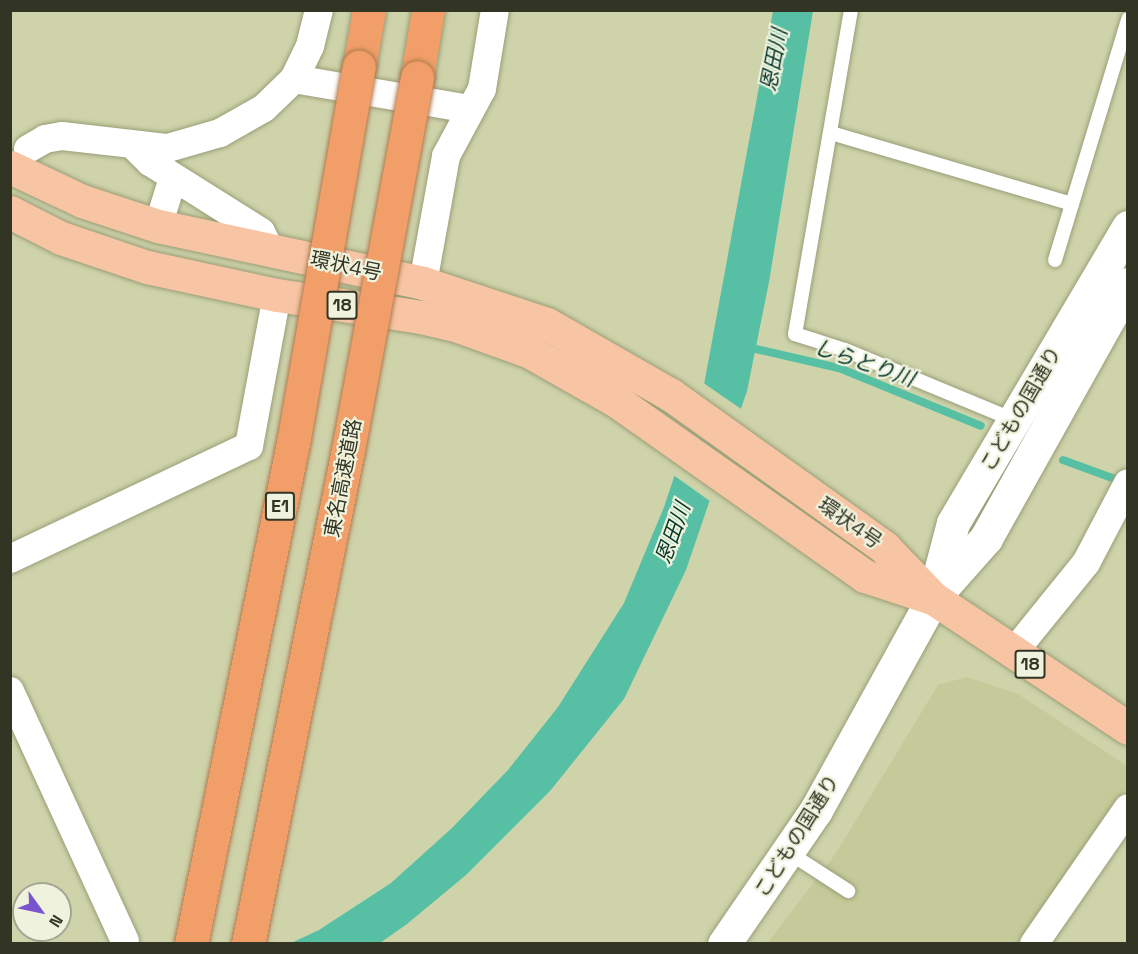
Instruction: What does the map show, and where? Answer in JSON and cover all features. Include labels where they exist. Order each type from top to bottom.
[{"type":"highway","name":"E1","points":[[191,944],[294,438],[369,10]]},
{"type":"highway","name":"東名高速道路","points":[[249,944],[348,450],[428,10]]},
{"type":"main road","name":"環状4号","points":[[19,158],[82,201],[158,226],[423,283],[547,324],[671,395],[884,547],[933,598],[1128,728]]},
{"type":"main road","name":"環状4号","points":[[10,212],[61,238],[147,267],[278,295],[420,316],[496,339],[590,384],[865,576],[933,598]]},
{"type":"main road","name":"こどもの国通り","points":[[933,598],[953,523],[1128,227]]},
{"type":"main road","name":"こどもの国通り","points":[[724,944],[788,852],[933,598],[986,538],[1128,284]]},
{"type":"street","points":[[19,158],[45,139],[62,136],[134,146],[168,148],[220,133],[264,108],[294,79],[310,46],[319,10]]},
{"type":"street","points":[[423,283],[446,156],[482,89],[495,10]]},
{"type":"street","points":[[294,79],[470,109]]},
{"type":"street","points":[[134,146],[173,178],[261,232],[270,250]]},
{"type":"street","points":[[158,226],[173,178]]},
{"type":"street","points":[[10,559],[249,446],[278,295]]},
{"type":"street","points":[[1013,653],[1086,563],[1125,496]]},
{"type":"street","points":[[10,691],[125,941]]},
{"type":"street","points":[[1034,944],[1128,808]]},
{"type":"lane","points":[[851,10],[795,334],[845,350],[1014,420]]},
{"type":"lane","points":[[1055,260],[1128,19]]},
{"type":"lane","points":[[831,134],[1072,204]]},
{"type":"lane","points":[[788,852],[848,891]]},
{"type":"shaded area","points":[[967,677],[1018,694],[1127,766],[1127,786],[1020,943],[767,944],[836,853],[938,685]]},
{"type":"water","name":"恩田川","points":[[773,11],[813,11],[769,282],[747,391],[686,570],[624,699],[550,791],[466,875],[407,924],[380,943],[289,944],[319,930],[391,883],[452,828],[508,770],[558,707],[624,603],[664,507],[703,390]]},
{"type":"pier","points":[[702,382],[744,411],[714,504],[672,474]]},
{"type":"waterway","name":"しらとり川","points":[[747,347],[839,368],[981,426]]},
{"type":"waterway","name":"しらとり川","points":[[1063,460],[1123,482]]}]
